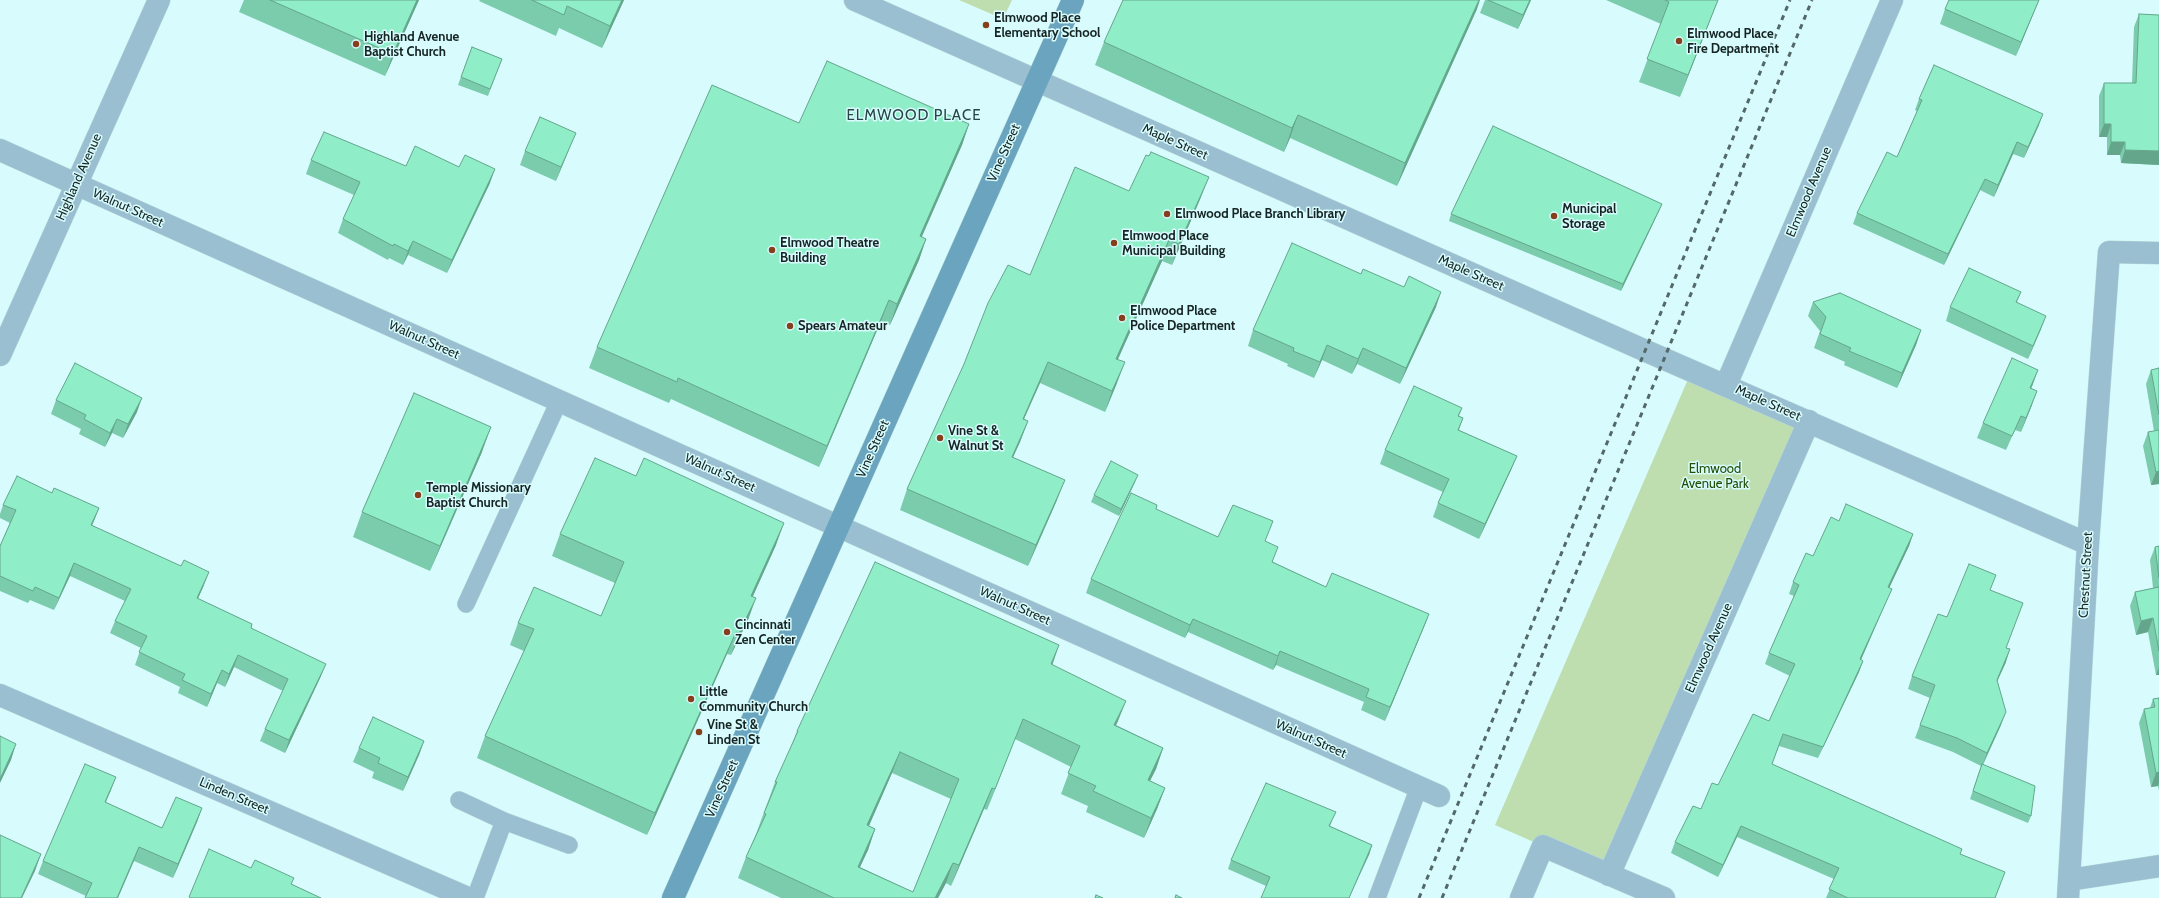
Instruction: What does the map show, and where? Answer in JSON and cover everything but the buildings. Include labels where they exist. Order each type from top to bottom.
[{"type":"main road","name":"Vine Street","points":[[673,898],[839,527],[1036,80],[1073,0]]},
{"type":"street","name":"Highland Avenue","points":[[0,355],[159,0]]},
{"type":"street","name":"Maple Street","points":[[855,0],[2088,544]]},
{"type":"street","name":"Elmwood Avenue","points":[[1726,385],[1892,0]]},
{"type":"street","name":"Walnut Street","points":[[0,150],[1439,796]]},
{"type":"street","name":"Chestnut Street","points":[[2068,889],[2088,544],[2109,252],[2159,252]]},
{"type":"street","name":"Elmwood Avenue","points":[[1609,875],[1809,421]]},
{"type":"street","name":"Linden Street","points":[[0,695],[468,898]]},
{"type":"street","points":[[1521,898],[1543,846],[1664,898]]},
{"type":"street","points":[[2068,889],[2159,866]]},
{"type":"lane","points":[[466,604],[559,401]]},
{"type":"lane","points":[[1377,898],[1419,787]]},
{"type":"lane","points":[[459,800],[504,821],[570,845]]},
{"type":"lane","points":[[475,898],[504,821]]},
{"type":"green space","points":[[959,0],[1012,0],[1003,19]]},
{"type":"green space","name":"Elmwood Avenue Park","points":[[1692,370],[1809,421],[1609,875],[1495,825]]},
{"type":"railway","points":[[1419,898],[1790,0]]},
{"type":"railway","points":[[1442,898],[1812,0]]},
{"type":"place","name":"Elmwood Place Elementary School","points":[[986,25]]},
{"type":"place","name":"Elmwood Place Fire Department","points":[[1679,41]]},
{"type":"place","name":"Highland Avenue Baptist Church","points":[[356,44]]},
{"type":"place","name":"Elmwood Place Branch Library","points":[[1167,214]]},
{"type":"place","name":"Municipal Storage","points":[[1554,216]]},
{"type":"place","name":"Elmwood Place Municipal Building","points":[[1114,243]]},
{"type":"place","name":"Elmwood Theatre Building","points":[[772,250]]},
{"type":"place","name":"Elmwood Place Police Department","points":[[1122,318]]},
{"type":"place","name":"Spears Amateur","points":[[790,326]]},
{"type":"place","name":"Vine St & Walnut St","points":[[940,438]]},
{"type":"place","name":"Temple Missionary Baptist Church","points":[[418,495]]},
{"type":"place","name":"Cincinnati Zen Center","points":[[727,632]]},
{"type":"place","name":"Little Community Church","points":[[691,699]]},
{"type":"place","name":"Vine St & Linden St","points":[[699,732]]},
{"type":"district","name":"ELMWOOD PLACE","points":[[914,116]]}]
